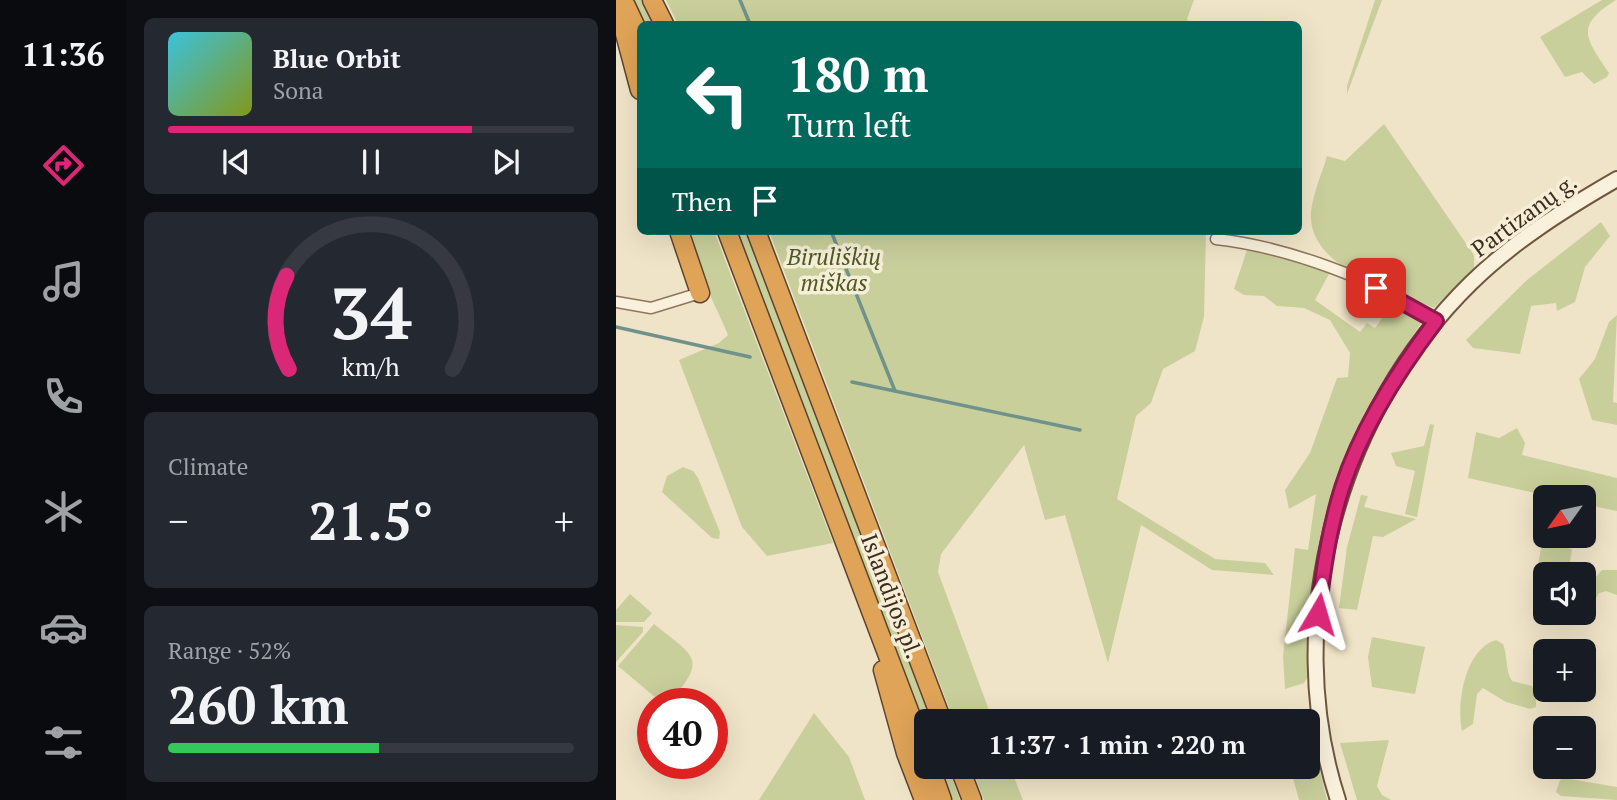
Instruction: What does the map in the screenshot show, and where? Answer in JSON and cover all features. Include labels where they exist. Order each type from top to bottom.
[{"type":"highway","points":[[616,0],[637,79]]},
{"type":"highway","points":[[623,0],[637,30]]},
{"type":"highway","points":[[652,0],[662,21]]},
{"type":"highway","points":[[681,235],[700,293]]},
{"type":"highway","name":"Islandijos pl.","points":[[729,235],[914,723]]},
{"type":"highway","name":"Islandijos pl.","points":[[758,235],[937,709]]},
{"type":"highway","points":[[855,565],[906,753],[923,800]]},
{"type":"highway","points":[[935,779],[942,800]]},
{"type":"highway","points":[[964,779],[972,800]]},
{"type":"street","name":"Partizanų g.","points":[[1338,800],[1323,743],[1317,678],[1318,614],[1329,538],[1342,487],[1366,433],[1404,364],[1436,321],[1471,283],[1519,241],[1617,178]]},
{"type":"street","points":[[1216,239],[1243,242],[1301,256],[1401,299],[1436,321]]},
{"type":"street","points":[[616,302],[650,308],[700,293]]},
{"type":"green space","points":[[630,0],[643,0],[654,21],[640,21]]},
{"type":"green space","points":[[666,0],[1194,0],[1188,21],[676,21]]},
{"type":"green space","points":[[1375,0],[1382,0],[1347,94],[1347,86]]},
{"type":"green space","points":[[1602,0],[1616,0],[1594,17],[1588,33],[1594,50],[1609,73],[1594,84],[1582,72],[1565,77],[1540,37]]},
{"type":"green space","points":[[1384,124],[1474,255],[1474,268],[1434,308],[1379,286],[1341,265],[1326,252],[1316,237],[1311,219],[1314,195],[1327,156],[1345,161]]},
{"type":"green space","points":[[1601,222],[1610,236],[1585,267],[1575,302],[1557,311],[1556,303],[1531,306],[1520,354],[1473,348],[1466,340],[1527,280]]},
{"type":"green space","points":[[685,235],[716,235],[833,543],[767,556],[742,527],[679,360],[719,343],[728,335]]},
{"type":"green space","points":[[738,235],[749,235],[928,709],[918,709]]},
{"type":"green space","name":"Biruliškių miškas","points":[[771,235],[1206,235],[1204,317],[1195,351],[1163,369],[1151,403],[1136,416],[1117,499],[1215,559],[1265,563],[1274,575],[1212,570],[1141,525],[1108,663],[1065,515],[1045,520],[1024,445],[941,554],[938,572],[989,709],[949,709]]},
{"type":"green space","points":[[1247,250],[1294,259],[1330,272],[1315,300],[1360,332],[1367,323],[1375,328],[1388,310],[1400,316],[1405,307],[1420,313],[1422,322],[1392,366],[1348,448],[1321,531],[1309,624],[1308,677],[1304,683],[1285,689],[1283,656],[1295,548],[1308,550],[1316,494],[1289,509],[1285,490],[1310,453],[1337,378],[1348,377],[1350,353],[1330,320],[1304,308],[1277,306],[1264,296],[1244,295],[1234,289]]},
{"type":"green space","points":[[1617,315],[1613,402],[1617,403],[1617,425],[1592,420],[1579,379],[1595,359],[1609,322]]},
{"type":"green space","points":[[1430,424],[1434,425],[1417,517],[1405,514],[1415,471],[1396,466],[1391,453],[1424,446]]},
{"type":"green space","points":[[1517,428],[1525,443],[1522,455],[1617,478],[1617,511],[1596,507],[1596,485],[1533,485],[1533,493],[1468,478],[1476,432],[1499,438]]},
{"type":"green space","points":[[683,467],[693,471],[698,478],[720,532],[719,539],[712,538],[662,492],[667,476]]},
{"type":"green space","points":[[1361,495],[1368,496],[1364,507],[1416,519],[1383,537],[1373,536],[1357,610],[1339,608],[1347,547]]},
{"type":"green space","points":[[1541,548],[1572,549],[1570,562],[1538,562]]},
{"type":"green space","points":[[1602,570],[1617,570],[1617,595],[1606,591],[1599,593],[1596,598],[1596,577]]},
{"type":"green space","points":[[630,594],[652,613],[644,622],[616,622],[616,610]]},
{"type":"green space","points":[[654,624],[680,644],[692,659],[689,676],[681,688],[644,688],[618,666]]},
{"type":"green space","points":[[616,625],[643,627],[643,632],[616,662]]},
{"type":"green space","points":[[1372,637],[1425,647],[1415,694],[1372,687],[1368,657]]},
{"type":"green space","points":[[1496,640],[1503,644],[1512,681],[1532,686],[1536,707],[1530,709],[1506,702],[1483,688],[1477,694],[1473,724],[1462,731],[1460,706],[1465,678],[1470,665],[1485,645]]},
{"type":"green space","points":[[814,713],[849,757],[865,800],[759,800]]},
{"type":"green space","points":[[1389,740],[1377,786],[1382,795],[1391,800],[1357,800],[1340,743]]},
{"type":"green space","points":[[1320,772],[1327,800],[1299,800],[1293,779],[1320,779]]},
{"type":"green space","points":[[944,779],[952,779],[960,800],[952,800]]},
{"type":"green space","points":[[976,779],[1015,779],[1023,800],[984,800]]},
{"type":"green space","points":[[1570,779],[1617,787],[1617,800],[1561,796],[1556,792],[1560,780]]},
{"type":"waterway","points":[[740,0],[749,21]]},
{"type":"waterway","points":[[833,235],[895,391]]},
{"type":"waterway","points":[[616,327],[750,357]]},
{"type":"waterway","points":[[852,382],[1080,430]]},
{"type":"route","points":[[1318,614],[1324,563],[1342,487],[1384,398],[1414,349],[1436,321],[1401,299],[1376,288]]}]
